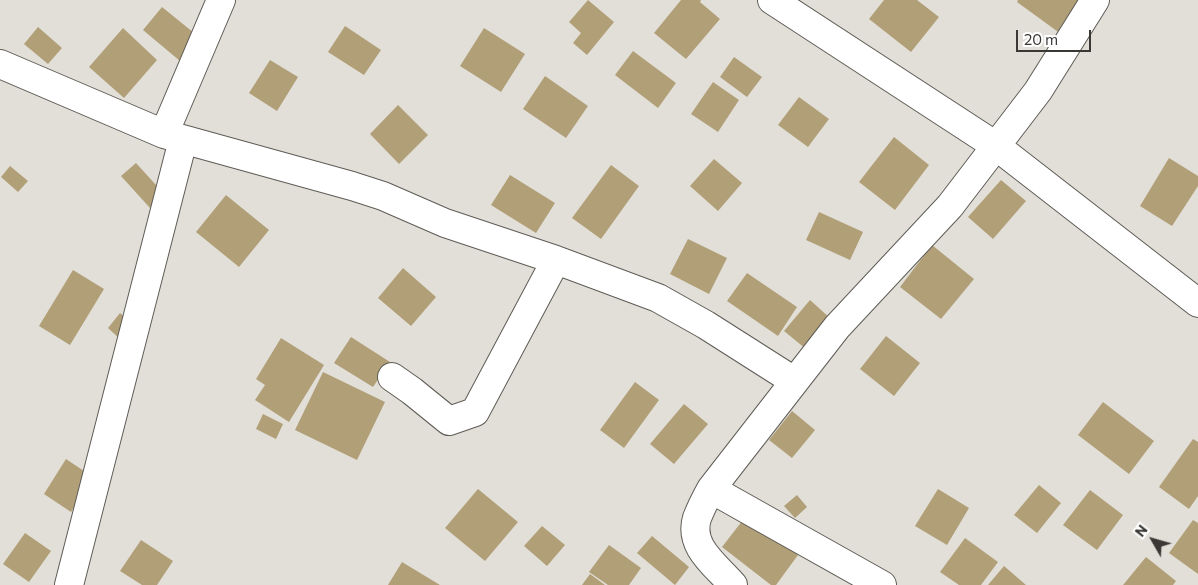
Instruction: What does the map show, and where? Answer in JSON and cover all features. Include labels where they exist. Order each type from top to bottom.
[{"type":"street","points":[[69,585],[174,137],[221,0]]},
{"type":"street","points":[[772,0],[996,146],[1198,303]]},
{"type":"street","points":[[733,585],[701,551],[696,534],[696,520],[711,489],[837,327],[950,206],[1038,91],[1094,0]]},
{"type":"street","points":[[0,64],[174,137],[383,196],[444,223],[556,260],[658,298],[706,325],[794,381]]},
{"type":"street","points":[[392,377],[449,421],[475,412],[556,260]]},
{"type":"street","points":[[711,489],[882,585]]},
{"type":"building","points":[[588,0],[614,22],[587,55],[573,43],[581,33],[569,22]]},
{"type":"building","points":[[681,0],[701,0],[700,2],[720,19],[686,59],[654,33]]},
{"type":"building","points":[[884,0],[917,0],[939,17],[911,52],[869,19]]},
{"type":"building","points":[[1018,0],[1086,0],[1061,34],[1017,2]]},
{"type":"building","points":[[162,7],[199,37],[180,61],[143,30]]},
{"type":"building","points":[[345,26],[381,50],[364,75],[328,52]]},
{"type":"building","points":[[38,27],[62,48],[48,64],[24,44]]},
{"type":"building","points":[[123,28],[157,60],[124,98],[89,67]]},
{"type":"building","points":[[484,28],[525,54],[501,92],[460,66]]},
{"type":"building","points":[[633,51],[676,83],[658,108],[615,75]]},
{"type":"building","points":[[734,57],[762,77],[747,97],[720,77]]},
{"type":"building","points":[[270,60],[298,77],[277,111],[249,93]]},
{"type":"building","points":[[545,76],[588,106],[566,138],[523,109]]},
{"type":"building","points":[[713,82],[739,100],[718,132],[691,114]]},
{"type":"building","points":[[799,97],[829,119],[808,147],[778,125]]},
{"type":"building","points":[[398,105],[428,135],[399,164],[370,134]]},
{"type":"building","points":[[894,137],[929,165],[895,210],[859,182]]},
{"type":"building","points":[[1169,158],[1198,176],[1198,186],[1172,226],[1140,206]]},
{"type":"building","points":[[714,159],[742,183],[718,211],[690,186]]},
{"type":"building","points":[[136,163],[165,195],[150,208],[121,176]]},
{"type":"building","points":[[611,165],[639,186],[601,239],[572,218]]},
{"type":"building","points":[[10,166],[28,181],[18,192],[1,177]]},
{"type":"building","points":[[510,175],[555,203],[536,233],[491,205]]},
{"type":"building","points":[[1001,180],[1026,201],[993,239],[968,217]]},
{"type":"building","points":[[226,195],[269,230],[239,267],[196,232]]},
{"type":"building","points":[[819,212],[863,232],[850,260],[806,240]]},
{"type":"building","points":[[688,239],[727,258],[709,294],[670,274]]},
{"type":"building","points":[[932,245],[974,279],[941,319],[900,287]]},
{"type":"building","points":[[403,268],[436,297],[411,326],[378,298]]},
{"type":"building","points":[[73,270],[104,289],[70,345],[39,326]]},
{"type":"building","points":[[747,273],[797,307],[778,336],[727,301]]},
{"type":"building","points":[[810,300],[831,319],[806,349],[784,331]]},
{"type":"building","points":[[120,313],[133,324],[121,340],[108,328]]},
{"type":"building","points":[[886,336],[920,363],[894,396],[860,369]]},
{"type":"building","points":[[351,337],[390,362],[373,387],[334,363]]},
{"type":"building","points":[[281,338],[324,365],[289,422],[255,400],[265,385],[256,379]]},
{"type":"building","points":[[323,372],[385,402],[357,460],[295,430]]},
{"type":"building","points":[[635,382],[659,400],[624,448],[600,430]]},
{"type":"building","points":[[1103,402],[1154,441],[1129,474],[1078,435]]},
{"type":"building","points":[[684,404],[708,424],[674,464],[650,444]]},
{"type":"building","points":[[792,411],[815,430],[792,458],[769,440]]},
{"type":"building","points":[[263,414],[283,424],[276,439],[256,429]]},
{"type":"building","points":[[1193,439],[1198,442],[1198,496],[1189,509],[1159,487]]},
{"type":"building","points":[[66,459],[93,477],[71,512],[44,494]]},
{"type":"building","points":[[1039,485],[1061,503],[1037,533],[1014,515]]},
{"type":"building","points":[[478,489],[518,522],[485,561],[445,528]]},
{"type":"building","points":[[938,489],[969,508],[947,545],[915,526]]},
{"type":"building","points":[[1090,490],[1123,515],[1097,550],[1063,525]]},
{"type":"building","points":[[797,495],[807,507],[795,518],[784,506]]},
{"type":"building","points":[[746,516],[798,555],[776,585],[771,585],[722,547]]},
{"type":"building","points":[[1193,520],[1198,523],[1198,574],[1169,553]]},
{"type":"building","points":[[542,526],[565,545],[547,566],[524,546]]},
{"type":"building","points":[[25,533],[51,551],[29,582],[3,564]]},
{"type":"building","points":[[652,536],[689,567],[675,585],[637,553]]},
{"type":"building","points":[[965,538],[998,562],[981,585],[959,585],[940,572]]},
{"type":"building","points":[[141,540],[173,561],[157,585],[142,585],[120,571]]},
{"type":"building","points":[[609,545],[641,568],[629,585],[608,585],[589,572]]},
{"type":"building","points":[[1146,557],[1176,581],[1173,585],[1123,585]]},
{"type":"building","points":[[402,562],[440,585],[388,585]]},
{"type":"building","points":[[1004,566],[1026,585],[988,585]]},
{"type":"building","points":[[590,574],[605,585],[582,585]]}]
